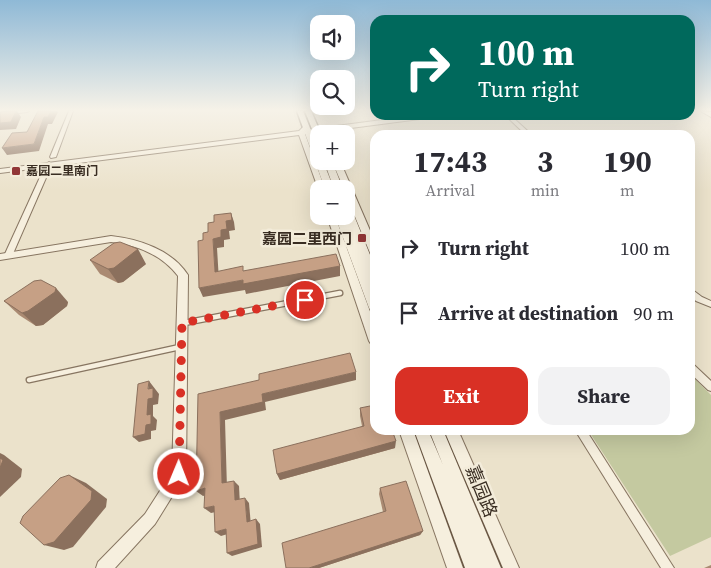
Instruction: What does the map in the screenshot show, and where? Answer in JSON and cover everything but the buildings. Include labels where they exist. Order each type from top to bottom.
[{"type":"main road","points":[[343,225],[370,295]]},
{"type":"main road","points":[[353,225],[370,268]]},
{"type":"main road","points":[[423,435],[474,568]]},
{"type":"main road","name":"嘉园路","points":[[438,435],[492,568]]},
{"type":"street","points":[[4,256],[51,161],[60,138]]},
{"type":"street","points":[[0,164],[51,161],[257,138]]},
{"type":"street","points":[[0,171],[51,161]]},
{"type":"street","points":[[340,170],[370,241]]},
{"type":"street","points":[[334,225],[370,327]]},
{"type":"street","points":[[4,256],[110,239],[128,239],[175,262],[184,275],[179,474],[150,520],[104,568]]},
{"type":"street","points":[[695,296],[711,304]]},
{"type":"street","points":[[695,372],[711,388]]},
{"type":"street","points":[[408,435],[456,568]]},
{"type":"street","points":[[453,435],[510,568]]},
{"type":"street","points":[[583,435],[668,568]]},
{"type":"lane","points":[[182,323],[340,293]]},
{"type":"lane","points":[[29,380],[182,347]]},
{"type":"green space","points":[[695,379],[711,395],[711,537],[670,556],[591,435],[695,435]]},
{"type":"place","name":"嘉园二里南门","points":[[16,171]]},
{"type":"place","name":"嘉园二里西门","points":[[362,238]]},
{"type":"route","points":[[179,474],[182,323],[305,300]]}]
